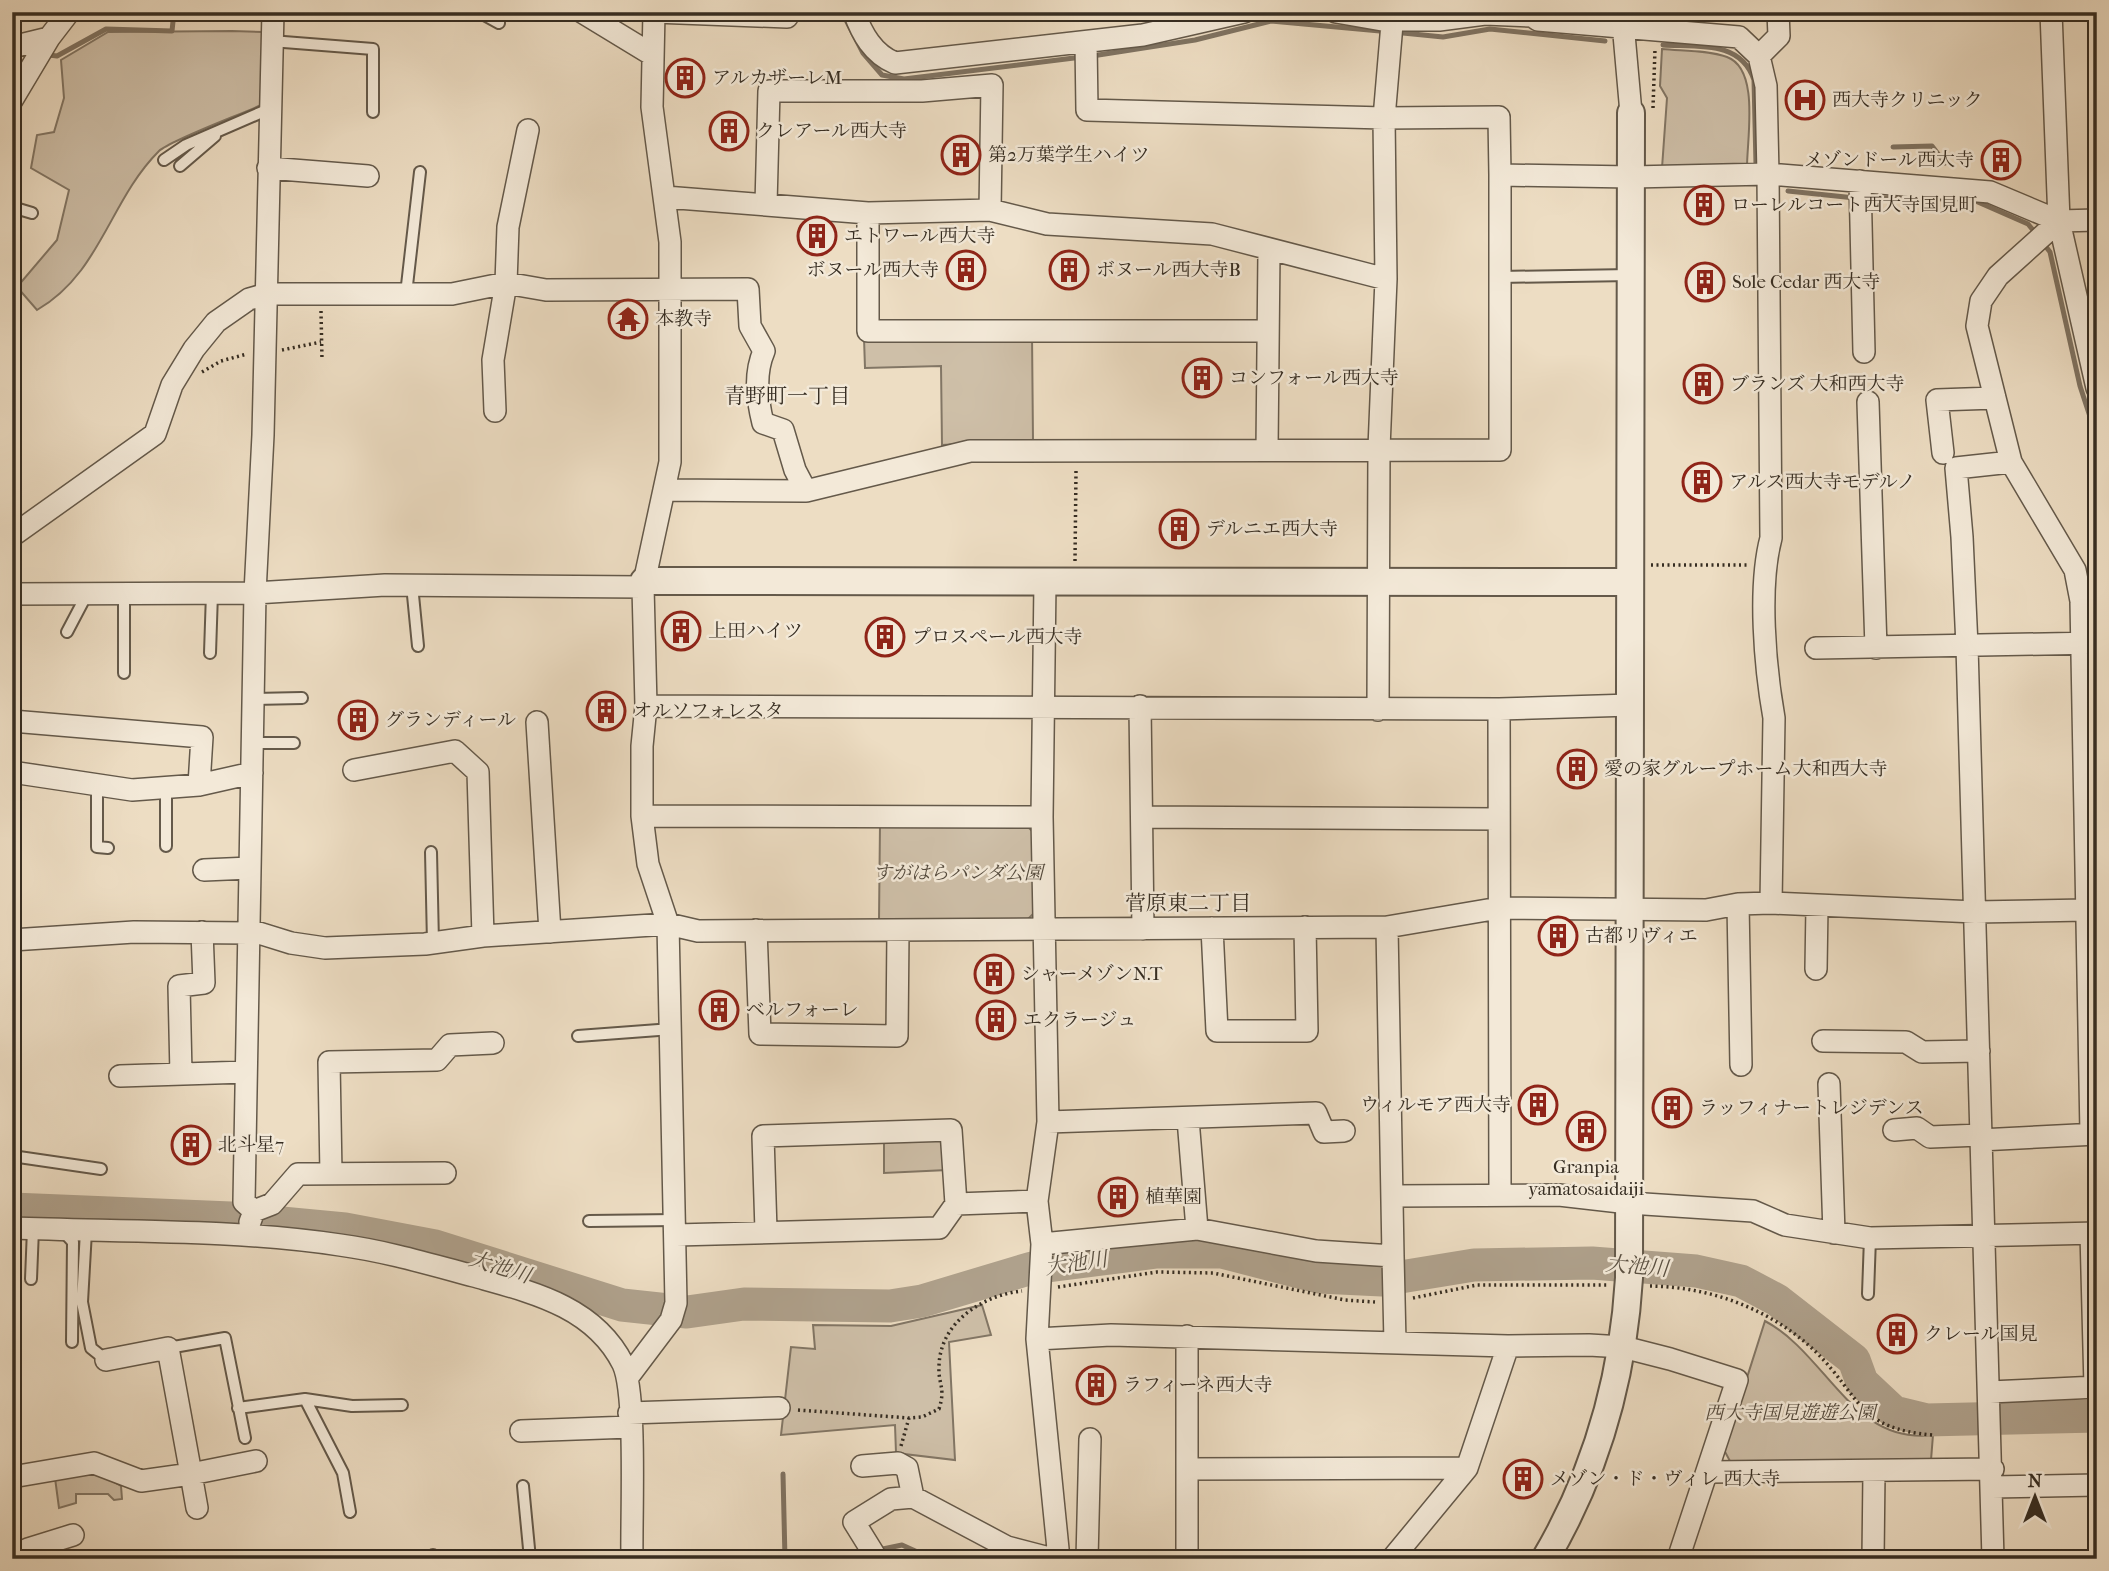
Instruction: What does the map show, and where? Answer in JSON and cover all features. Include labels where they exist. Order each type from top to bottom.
[{"type":"street","points":[[12,100],[49,38],[69,12]]},
{"type":"street","points":[[249,1225],[244,1202],[255,593],[267,294],[273,12]]},
{"type":"street","points":[[582,12],[651,54]]},
{"type":"street","points":[[628,1377],[673,1311],[676,1228],[668,923],[648,864],[642,816],[642,747],[646,706],[644,584],[670,462],[671,289],[665,197],[652,107],[651,54],[654,12],[787,17],[786,12]]},
{"type":"street","points":[[854,12],[869,42],[881,57],[895,63],[1086,51],[1176,20],[1244,12]]},
{"type":"street","points":[[1336,12],[1439,20],[1485,14],[1532,14],[1538,20],[1635,22],[1739,37],[1759,55],[1766,86],[1768,174],[1771,538],[1764,565],[1769,691],[1774,718],[1771,904]]},
{"type":"street","points":[[1759,55],[1779,36],[1778,12]]},
{"type":"street","points":[[2051,12],[2059,221],[2088,321],[2097,388]]},
{"type":"street","points":[[1378,710],[1379,448],[1386,279],[1384,118],[1393,16]]},
{"type":"street","points":[[1545,1559],[1588,1476],[1605,1429],[1623,1348],[1629,1282],[1628,909],[1631,705],[1637,574],[1631,275],[1632,177],[1642,113],[1635,22]]},
{"type":"street","points":[[12,47],[49,38]]},
{"type":"street","points":[[664,490],[806,492],[970,451],[1379,448],[1500,450],[1499,117],[1384,118],[1087,110],[1086,51]]},
{"type":"street","points":[[766,204],[769,91],[922,91],[992,85],[990,211]]},
{"type":"street","points":[[495,411],[493,360],[506,283],[508,227],[528,130]]},
{"type":"street","points":[[268,168],[368,176]]},
{"type":"street","points":[[1500,175],[1632,177],[1768,174],[1990,192],[2059,221],[2097,220]]},
{"type":"street","points":[[1860,181],[1864,352]]},
{"type":"street","points":[[665,197],[868,213],[990,211],[1047,224],[1212,233],[1269,251],[1386,279]]},
{"type":"street","points":[[868,213],[868,331],[1268,331]]},
{"type":"street","points":[[1894,1130],[1917,1128],[1930,1137],[1980,1138],[2094,1134],[2093,936],[2086,910],[2092,838],[2089,643],[2075,570],[2011,462],[1977,326],[1982,301],[1998,276],[2059,221]]},
{"type":"street","points":[[1267,450],[1269,251]]},
{"type":"street","points":[[12,536],[155,434],[172,385],[194,349],[216,322],[249,299],[267,294],[452,294],[506,283],[546,290],[748,289],[750,326],[764,351],[759,361],[757,398],[763,423],[783,430],[795,470],[806,492]]},
{"type":"street","points":[[1943,453],[1937,400],[1995,398]]},
{"type":"street","points":[[1868,402],[1875,648]]},
{"type":"street","points":[[1993,1559],[1967,646],[1956,468],[2011,462]]},
{"type":"street","points":[[12,594],[255,593],[412,585],[1380,582],[1637,574]]},
{"type":"street","points":[[1045,582],[1042,817],[1048,1122],[1037,1201],[1042,1249],[1037,1339],[1059,1559]]},
{"type":"street","points":[[1816,649],[2089,643]]},
{"type":"street","points":[[646,706],[1140,706],[1378,710],[1631,705]]},
{"type":"street","points":[[1140,706],[1143,929]]},
{"type":"street","points":[[1499,709],[1500,1195]]},
{"type":"street","points":[[12,721],[202,737],[199,785]]},
{"type":"street","points":[[537,722],[550,932]]},
{"type":"street","points":[[355,770],[455,751],[478,772],[483,936]]},
{"type":"street","points":[[12,772],[132,790],[199,785],[252,772]]},
{"type":"street","points":[[642,816],[1042,817]]},
{"type":"street","points":[[1142,817],[1499,819]]},
{"type":"street","points":[[204,870],[250,868]]},
{"type":"street","points":[[1738,904],[1741,1065]]},
{"type":"street","points":[[12,940],[134,932],[249,932],[291,943],[325,948],[433,943],[483,936],[668,923],[698,931],[1043,931],[1387,927],[1499,908],[1706,910],[1738,904],[1771,904],[1975,912],[2086,910]]},
{"type":"street","points":[[1816,969],[1817,906]]},
{"type":"street","points":[[1387,927],[1395,1342]]},
{"type":"street","points":[[1212,928],[1217,1031],[1307,1031],[1305,928]]},
{"type":"street","points":[[756,930],[760,1034],[897,1036],[898,931]]},
{"type":"street","points":[[181,1074],[179,986],[205,983],[202,932]]},
{"type":"street","points":[[1823,1041],[1906,1042],[1922,1052],[1979,1051]]},
{"type":"street","points":[[331,1174],[330,1062],[437,1060],[450,1045],[493,1043]]},
{"type":"street","points":[[120,1076],[246,1072]]},
{"type":"street","points":[[1829,1084],[1834,1233]]},
{"type":"street","points":[[1048,1122],[1316,1113],[1324,1132],[1344,1130]]},
{"type":"street","points":[[1188,1119],[1197,1229]]},
{"type":"street","points":[[676,1228],[766,1231],[939,1228],[956,1204],[951,1130],[763,1136],[766,1231]]},
{"type":"street","points":[[249,1225],[298,1174],[445,1173]]},
{"type":"street","points":[[1394,1196],[1559,1195],[1629,1203],[1753,1211],[1785,1225],[1870,1238],[2094,1233],[2096,1387],[1990,1395]]},
{"type":"street","points":[[956,1204],[1037,1201]]},
{"type":"street","points":[[23,1228],[86,1231],[249,1225],[404,1256],[550,1298],[580,1315],[607,1340],[628,1377],[632,1559]]},
{"type":"street","points":[[1042,1249],[1197,1229],[1317,1251],[1393,1256]]},
{"type":"street","points":[[1037,1339],[1111,1335],[1508,1346],[1589,1345],[1623,1348],[1737,1380],[1709,1472],[1678,1559]]},
{"type":"street","points":[[1186,1336],[1187,1559]]},
{"type":"street","points":[[1392,1559],[1467,1468],[1508,1346]]},
{"type":"street","points":[[106,1360],[168,1348],[197,1508]]},
{"type":"street","points":[[521,1431],[779,1408]]},
{"type":"street","points":[[1087,1559],[1090,1438]]},
{"type":"street","points":[[12,1477],[94,1462],[141,1481],[256,1461]]},
{"type":"street","points":[[862,1466],[898,1462],[907,1468],[913,1497]]},
{"type":"street","points":[[1187,1469],[1467,1468]]},
{"type":"street","points":[[1709,1472],[1874,1472],[2097,1485]]},
{"type":"street","points":[[1873,1559],[1874,1472]]},
{"type":"street","points":[[874,1555],[854,1522],[891,1499],[913,1497],[1007,1547],[1053,1559]]},
{"type":"street","points":[[27,1559],[27,1549],[73,1535]]},
{"type":"lane","points":[[479,12],[499,23]]},
{"type":"lane","points":[[271,41],[373,49],[373,112]]},
{"type":"lane","points":[[164,160],[186,145],[269,109]]},
{"type":"lane","points":[[180,166],[222,129]]},
{"type":"lane","points":[[407,294],[420,172]]},
{"type":"lane","points":[[12,207],[33,213]]},
{"type":"lane","points":[[1500,277],[1631,275]]},
{"type":"lane","points":[[412,585],[418,646]]},
{"type":"lane","points":[[210,653],[212,593]]},
{"type":"lane","points":[[67,632],[87,594]]},
{"type":"lane","points":[[124,594],[124,673]]},
{"type":"lane","points":[[253,699],[302,698]]},
{"type":"lane","points":[[253,743],[294,743]]},
{"type":"lane","points":[[97,785],[97,847],[108,848]]},
{"type":"lane","points":[[166,788],[166,846]]},
{"type":"lane","points":[[431,852],[433,943]]},
{"type":"lane","points":[[578,1036],[671,1029]]},
{"type":"lane","points":[[12,1156],[101,1169]]},
{"type":"lane","points":[[589,1221],[676,1228]]},
{"type":"lane","points":[[23,1228],[31,1279]]},
{"type":"lane","points":[[62,1230],[73,1242],[72,1342]]},
{"type":"lane","points":[[86,1231],[82,1302],[91,1348],[106,1360]]},
{"type":"lane","points":[[1868,1294],[1870,1238]]},
{"type":"lane","points":[[168,1348],[225,1338],[245,1438]]},
{"type":"lane","points":[[238,1408],[305,1399],[352,1406],[402,1405]]},
{"type":"lane","points":[[305,1399],[343,1473],[349,1512]]},
{"type":"lane","points":[[523,1486],[530,1559]]},
{"type":"path","points":[[1635,22],[1642,113]]},
{"type":"path","points":[[321,295],[322,360]]},
{"type":"path","points":[[1074,582],[1077,451]]},
{"type":"path","points":[[1637,574],[1764,565]]},
{"type":"path","points":[[779,1408],[909,1418],[922,1417],[939,1409],[944,1388],[939,1368],[940,1348],[971,1307],[1038,1285],[1081,1286],[1118,1276],[1157,1272],[1213,1273],[1345,1300],[1394,1298],[1477,1285],[1629,1282],[1694,1289],[1747,1306],[1796,1335],[1817,1354],[1859,1405],[1879,1422],[1902,1432],[1933,1435]]},
{"type":"path","points":[[903,1435],[909,1418]]},
{"type":"green space","points":[[108,32],[263,32],[261,105],[159,151],[128,192],[91,257],[76,277],[59,295],[37,310],[17,287],[57,240],[69,190],[31,168],[37,135],[54,132],[64,98],[61,60]]},
{"type":"green space","points":[[1662,49],[1712,53],[1727,57],[1737,64],[1748,89],[1747,167],[1662,168],[1667,98],[1660,86]]},
{"type":"green space","points":[[1032,335],[1033,440],[942,445],[941,366],[865,368],[864,338]]},
{"type":"green space","name":"すがはらパンダ公園","points":[[880,824],[1026,825],[1037,836],[1036,911],[1025,922],[879,921]]},
{"type":"green space","points":[[938,1138],[947,1150],[947,1170],[884,1173],[884,1140]]},
{"type":"green space","points":[[982,1305],[991,1335],[949,1342],[955,1460],[896,1453],[895,1425],[781,1435],[791,1347],[815,1349],[813,1325],[891,1326]]},
{"type":"green space","name":"西大寺国見遊遊公園","points":[[1765,1321],[1787,1336],[1842,1394],[1881,1426],[1905,1434],[1933,1435],[1931,1460],[1731,1463],[1724,1450]]},
{"type":"green space","points":[[94,1471],[121,1486],[122,1499],[114,1500],[108,1494],[76,1494],[76,1503],[59,1508],[55,1478]]},
{"type":"waterway","points":[[49,55],[57,56],[106,29],[172,31],[174,12]]},
{"type":"waterway","points":[[842,12],[863,53],[882,75],[904,79],[1082,57]]},
{"type":"waterway","points":[[1092,56],[1195,40],[1271,21],[1380,31]]},
{"type":"waterway","points":[[1403,33],[1443,37],[1490,29],[1605,41]]},
{"type":"waterway","points":[[1663,45],[1716,48],[1739,58],[1748,67],[1754,80],[1756,165]]},
{"type":"waterway","points":[[1893,147],[1932,146],[1945,163]]},
{"type":"waterway","points":[[1788,191],[1855,198]]},
{"type":"waterway","points":[[1873,198],[1954,199]]},
{"type":"waterway","points":[[1971,199],[2028,224],[2037,235]]},
{"type":"waterway","points":[[2043,243],[2050,252],[2080,386],[2097,438]]},
{"type":"waterway","name":"大池川","points":[[12,1209],[231,1218],[345,1229],[435,1246],[622,1305],[687,1312],[744,1304],[890,1306],[922,1301],[1032,1268],[1157,1252],[1222,1252],[1319,1277],[1382,1280],[1474,1265],[1592,1263],[1696,1271],[1741,1281],[1777,1300],[1854,1360],[1862,1382],[1894,1412],[1927,1420],[2097,1416]]},
{"type":"waterway","points":[[783,1474],[785,1559]]},
{"type":"waterway","points":[[878,1550],[902,1545],[933,1559]]},
{"type":"place","name":"アルカザーレM","points":[[685,78]]},
{"type":"place","name":"西大寺クリニック","points":[[1805,100]]},
{"type":"place","name":"クレアール西大寺","points":[[729,131]]},
{"type":"place","name":"第2万葉学生ハイツ","points":[[961,155]]},
{"type":"place","name":"メゾンドール西大寺","points":[[2001,160]]},
{"type":"place","name":"ローレルコート西大寺国見町","points":[[1704,205]]},
{"type":"place","name":"エトワール西大寺","points":[[817,236]]},
{"type":"place","name":"ボヌール西大寺","points":[[966,270]]},
{"type":"place","name":"ボヌール西大寺B","points":[[1069,270]]},
{"type":"place","name":"Sole Cedar 西大寺","points":[[1705,282]]},
{"type":"place","name":"本教寺","points":[[628,319]]},
{"type":"place","name":"コンフォール西大寺","points":[[1202,378]]},
{"type":"place","name":"ブランズ 大和西大寺","points":[[1703,384]]},
{"type":"place","name":"アルス西大寺モデルノ","points":[[1702,482]]},
{"type":"place","name":"デルニエ西大寺","points":[[1179,529]]},
{"type":"place","name":"上田ハイツ","points":[[681,631]]},
{"type":"place","name":"プロスペール西大寺","points":[[885,637]]},
{"type":"place","name":"オルソフォレスタ","points":[[606,711]]},
{"type":"place","name":"グランディール","points":[[358,720]]},
{"type":"place","name":"愛の家グループホーム大和西大寺","points":[[1577,769]]},
{"type":"place","name":"古都リヴィエ","points":[[1558,936]]},
{"type":"place","name":"シャーメゾンN.T","points":[[994,974]]},
{"type":"place","name":"ベルフォーレ","points":[[719,1010]]},
{"type":"place","name":"エクラージュ","points":[[996,1020]]},
{"type":"place","name":"ウィルモア西大寺","points":[[1538,1105]]},
{"type":"place","name":"ラッフィナートレジデンス","points":[[1672,1108]]},
{"type":"place","name":"Granpia yamatosaidaiji","points":[[1586,1131]]},
{"type":"place","name":"北斗星7","points":[[191,1145]]},
{"type":"place","name":"植華園","points":[[1118,1197]]},
{"type":"place","name":"クレール国見","points":[[1897,1334]]},
{"type":"place","name":"ラフィーネ西大寺","points":[[1096,1385]]},
{"type":"place","name":"メゾン・ド・ヴィレ 西大寺","points":[[1523,1479]]},
{"type":"district","name":"青野町一丁目","points":[[787,396]]},
{"type":"district","name":"菅原東二丁目","points":[[1188,903]]}]
